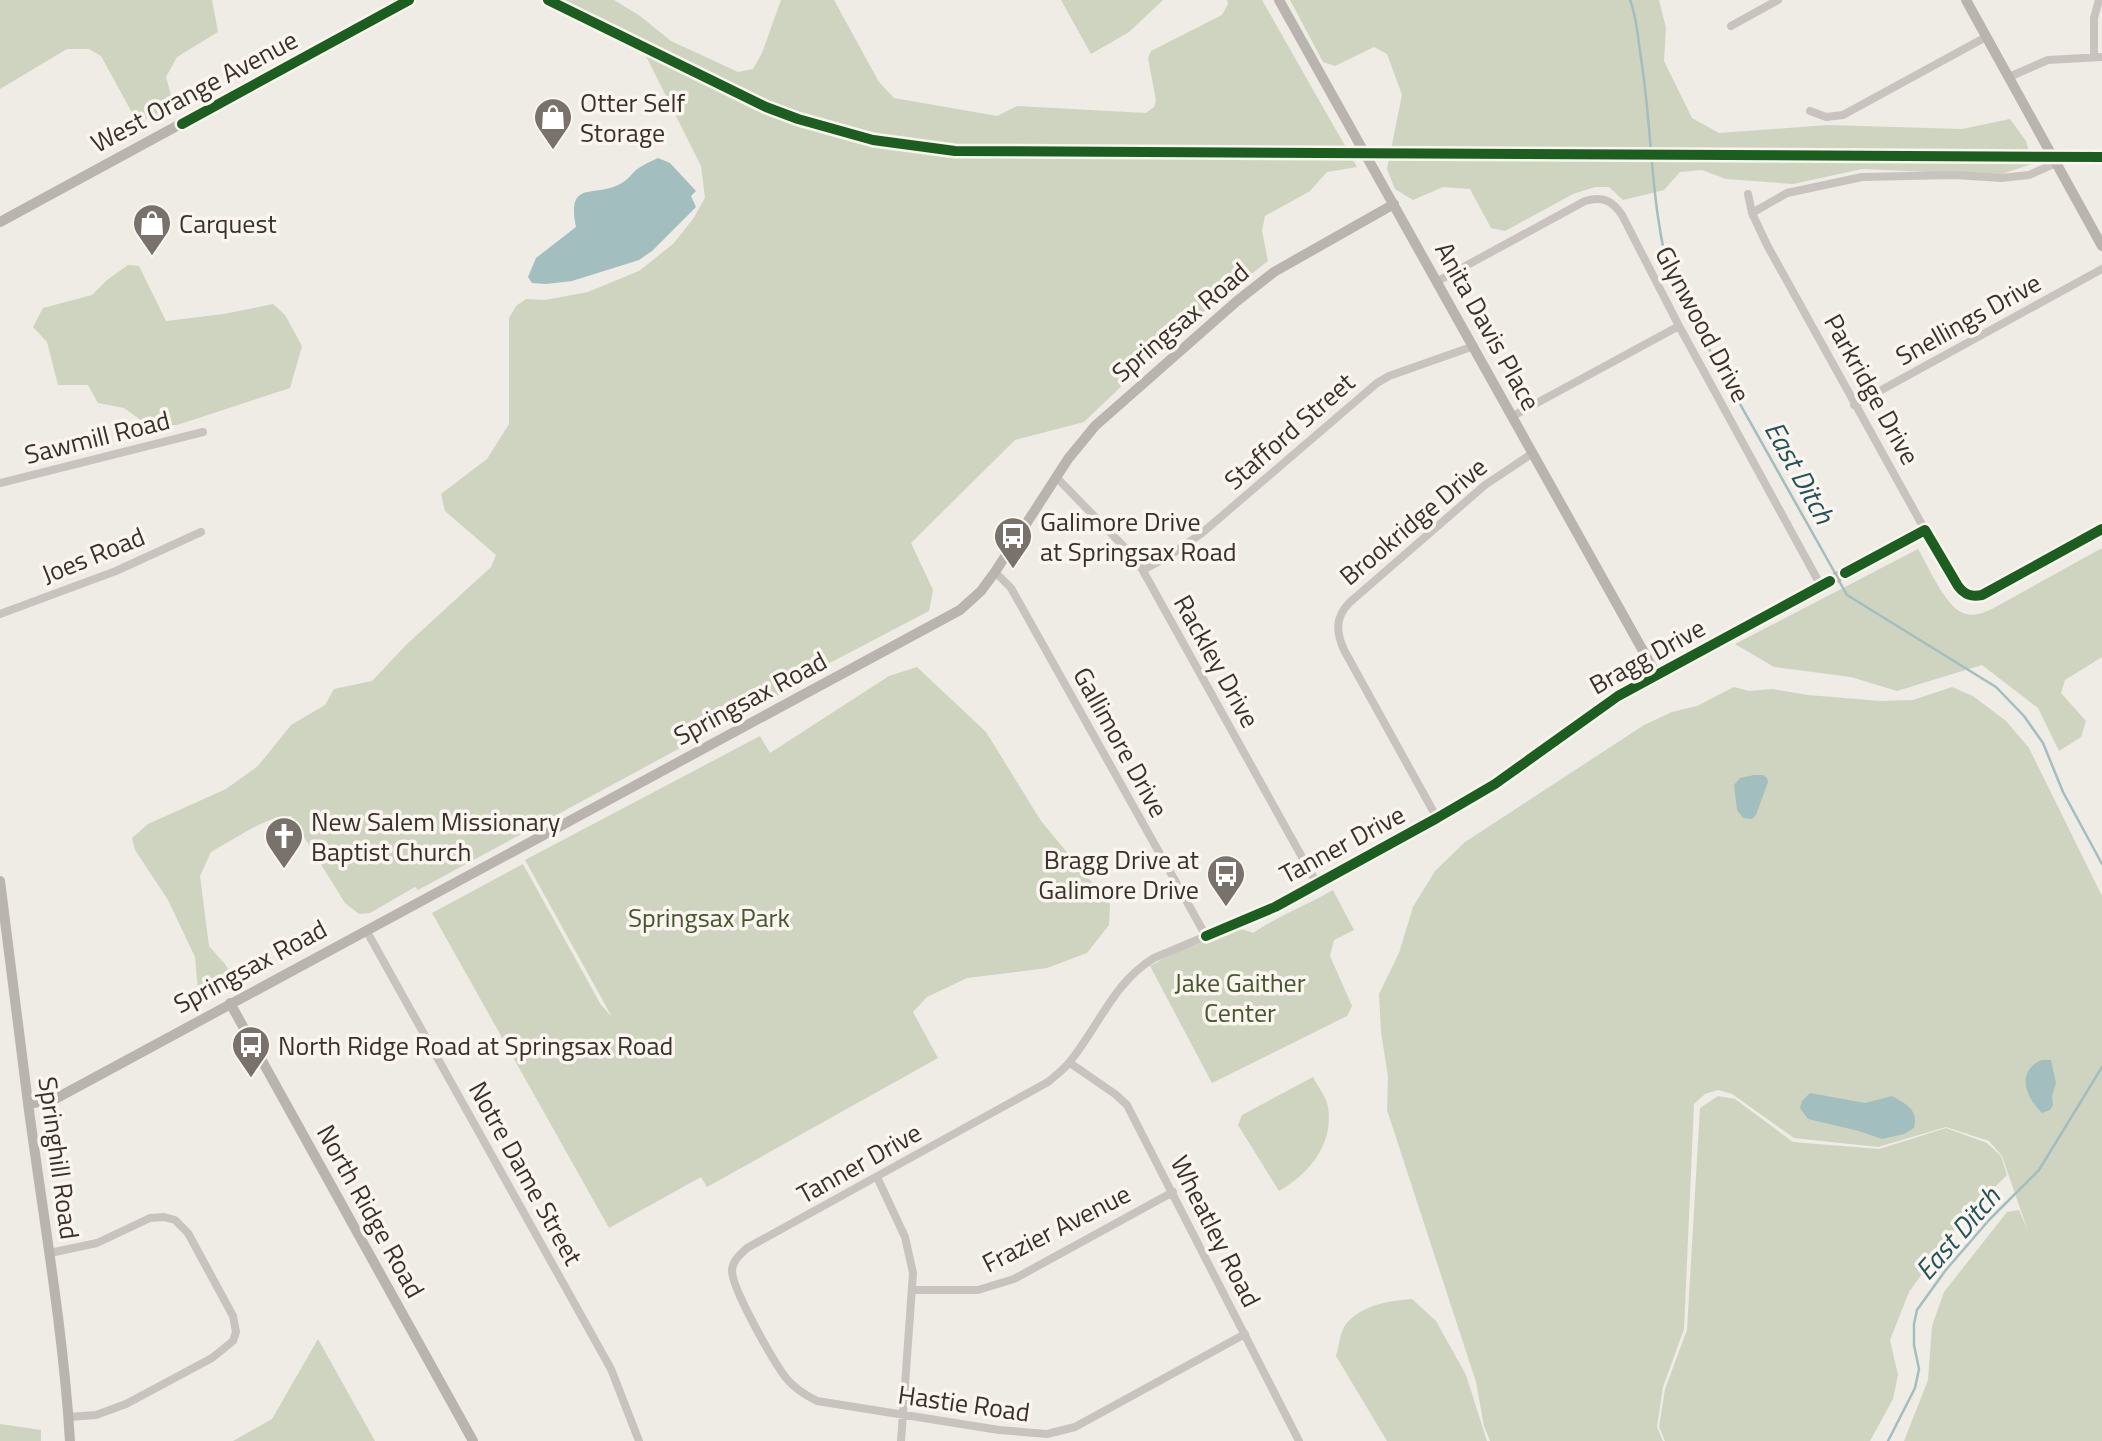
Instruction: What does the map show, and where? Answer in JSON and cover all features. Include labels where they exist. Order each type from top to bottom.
[{"type":"street","name":"West Orange Avenue","points":[[0,222],[410,0]]},
{"type":"street","name":"Anita Davis Place","points":[[1279,0],[1657,674]]},
{"type":"street","points":[[1731,26],[1778,0]]},
{"type":"street","points":[[1966,0],[2102,246]]},
{"type":"street","points":[[2009,78],[2048,60],[2098,57],[2094,18],[2099,0]]},
{"type":"street","points":[[1810,111],[1826,117],[1843,115],[1986,37]]},
{"type":"street","points":[[1752,213],[1787,193],[1862,177],[1955,175],[2001,178],[2029,175],[2056,163]]},
{"type":"street","name":"Parkridge Drive","points":[[1748,194],[1752,213],[1767,245],[1924,530],[1962,592],[1971,596],[1982,595],[2102,529]]},
{"type":"street","name":"Glynwood Drive","points":[[1438,281],[1585,201],[1602,198],[1613,203],[1622,215],[1679,326],[1825,583]]},
{"type":"street","name":"Springsax Road","points":[[28,1104],[55,1099],[933,626],[972,600],[995,572],[1056,477],[1096,426],[1237,301],[1302,255],[1394,204]]},
{"type":"street","name":"Snellings Drive","points":[[1854,405],[2102,269]]},
{"type":"street","points":[[1513,416],[1679,326]]},
{"type":"street","name":"Stafford Street","points":[[1143,570],[1202,533],[1377,383],[1389,376],[1474,346]]},
{"type":"street","name":"Sawmill Road","points":[[0,483],[203,432]]},
{"type":"street","name":"Brookridge Drive","points":[[1437,818],[1340,642],[1339,617],[1349,603],[1485,485],[1533,453]]},
{"type":"street","name":"Rackley Drive","points":[[1056,477],[1137,559],[1317,884]]},
{"type":"street","name":"Bragg Drive","points":[[1495,784],[1595,710],[1924,530]]},
{"type":"street","name":"Joes Road","points":[[0,614],[116,571],[201,532]]},
{"type":"street","name":"Gallimore Drive","points":[[995,572],[1011,587],[1206,936]]},
{"type":"street","name":"Tanner Drive","points":[[732,1269],[736,1258],[747,1248],[1040,1087],[1070,1063],[1120,988],[1139,967],[1275,906],[1495,784]]},
{"type":"street","name":"Springhill Road","points":[[0,881],[50,1253],[70,1441]]},
{"type":"street","name":"Notre Dame Street","points":[[366,930],[611,1369],[639,1441]]},
{"type":"street","name":"North Ridge Road","points":[[229,1003],[473,1441]]},
{"type":"street","name":"Wheatley Road","points":[[1070,1063],[1127,1105],[1299,1441]]},
{"type":"street","points":[[877,1177],[905,1237],[913,1273],[914,1290],[901,1441]]},
{"type":"street","name":"Frazier Avenue","points":[[914,1290],[978,1290],[1014,1279],[1172,1192]]},
{"type":"street","points":[[50,1253],[96,1243],[150,1218],[164,1217],[175,1220],[188,1233],[236,1325],[233,1341],[212,1358],[109,1412],[69,1417]]},
{"type":"street","name":"Hastie Road","points":[[732,1269],[735,1288],[779,1367],[802,1394],[817,1401],[903,1416],[1037,1434],[1065,1430],[1093,1419],[1245,1334]]},
{"type":"green space","points":[[0,0],[212,0],[218,32],[177,57],[166,77],[172,99],[154,117],[136,120],[101,56],[89,49],[67,49],[0,89]]},
{"type":"green space","points":[[563,0],[614,0],[640,16],[671,41],[738,72],[753,69],[762,53],[781,0],[834,0],[879,82],[894,98],[997,116],[1017,106],[1146,113],[1154,107],[1156,101],[1148,58],[1151,51],[1222,15],[1228,4],[1227,0],[1262,0],[1357,167],[1327,172],[1310,191],[1265,216],[1262,231],[1268,261],[1179,331],[1084,422],[1015,440],[911,543],[933,590],[929,611],[418,890],[415,887],[370,913],[359,914],[345,903],[291,816],[277,817],[254,827],[211,852],[200,876],[209,946],[225,964],[232,977],[229,986],[210,992],[198,991],[195,957],[168,900],[135,850],[132,838],[148,824],[226,789],[258,766],[291,725],[325,705],[334,689],[372,681],[406,645],[491,567],[496,555],[445,511],[441,494],[487,459],[509,424],[509,318],[516,306],[526,299],[545,300],[588,292],[639,271],[673,244],[693,219],[705,198],[701,166],[637,38]]},
{"type":"green space","points":[[1061,0],[1163,0],[1129,32],[1091,54]]},
{"type":"green space","points":[[1290,0],[1659,0],[1666,28],[1664,61],[1692,118],[1719,133],[1827,125],[1962,129],[2010,119],[2026,141],[2032,164],[1999,175],[1862,169],[1793,184],[1726,179],[1702,170],[1680,172],[1664,190],[1623,200],[1609,187],[1595,187],[1573,194],[1505,231],[1491,228],[1470,189],[1443,187],[1413,200],[1395,189],[1387,169],[1402,95],[1387,54],[1374,47],[1335,66],[1323,62]]},
{"type":"green space","points":[[128,265],[139,266],[166,321],[224,314],[273,304],[285,315],[302,346],[290,388],[177,425],[149,426],[124,408],[98,403],[88,385],[58,385],[47,342],[33,327],[43,308],[92,295]]},
{"type":"green space","points":[[2102,548],[2102,657],[2065,680],[2061,693],[2086,721],[2081,737],[2059,751],[2038,708],[1982,665],[1897,691],[1851,677],[1774,667],[1735,644],[1918,549],[1949,601],[1961,612],[1973,615],[1992,609]]},
{"type":"green space","name":"Springsax Park","points":[[917,667],[986,732],[1041,821],[1110,904],[1109,925],[1087,953],[1047,968],[967,978],[927,997],[913,1012],[938,1058],[707,1187],[701,1177],[609,1228],[432,913],[523,864],[601,1005],[612,1017],[525,860],[760,736],[770,753],[889,676]]},
{"type":"green space","points":[[1734,687],[1749,691],[1772,689],[1881,701],[1913,700],[1952,687],[1973,696],[2006,721],[2029,748],[2102,896],[2102,1441],[1904,1441],[1928,1380],[1932,1326],[1944,1292],[2007,1212],[2019,1210],[2028,1231],[2002,1156],[1989,1141],[1946,1127],[1878,1147],[1794,1138],[1732,1094],[1718,1090],[1705,1094],[1694,1104],[1684,1329],[1663,1387],[1657,1427],[1663,1441],[1490,1441],[1484,1426],[1476,1382],[1387,1110],[1388,1077],[1381,1032],[1379,994],[1399,953],[1413,907],[1435,871],[1465,842],[1644,725],[1672,712],[1697,706]]},
{"type":"green space","name":"Jake Gaither Center","points":[[1333,890],[1354,930],[1334,940],[1330,956],[1352,1006],[1347,1016],[1212,1083],[1150,966],[1172,954],[1239,928],[1253,933]]},
{"type":"green space","points":[[1313,1077],[1328,1107],[1327,1133],[1309,1167],[1279,1191],[1238,1125],[1242,1115]]},
{"type":"green space","points":[[1718,1096],[1735,1099],[1793,1142],[1879,1149],[1946,1128],[1987,1143],[2001,1156],[2007,1175],[1958,1224],[1909,1292],[1890,1340],[1898,1375],[1893,1399],[1870,1441],[1665,1441],[1659,1427],[1665,1389],[1687,1330],[1700,1108]]},
{"type":"green space","points":[[1412,1299],[1436,1321],[1466,1375],[1487,1441],[1387,1441],[1336,1356],[1342,1331],[1360,1312],[1376,1305]]},
{"type":"green space","points":[[318,1339],[375,1441],[233,1441],[272,1419]]},
{"type":"green space","points":[[0,1424],[41,1430],[41,1441],[0,1441]]},
{"type":"water","points":[[658,158],[670,163],[696,191],[691,196],[696,207],[652,251],[639,260],[572,281],[532,283],[528,277],[536,258],[576,227],[574,212],[579,196],[622,183],[639,168]]},
{"type":"water","points":[[1763,775],[1768,782],[1756,815],[1752,819],[1743,818],[1737,810],[1734,785],[1740,778]]},
{"type":"water","points":[[2042,1060],[2051,1060],[2056,1083],[2052,1096],[2053,1105],[2050,1110],[2042,1113],[2031,1100],[2026,1078],[2028,1071]]},
{"type":"water","points":[[1810,1093],[1865,1103],[1892,1096],[1913,1112],[1914,1128],[1904,1134],[1882,1139],[1808,1119],[1800,1108],[1802,1101]]},
{"type":"waterway","name":"East Ditch","points":[[1630,0],[1636,21],[1645,86],[1660,228],[1672,283],[1835,573]]},
{"type":"waterway","name":"East Ditch","points":[[1838,579],[1847,595],[1996,687],[2024,716],[2043,743],[2063,792],[2102,864]]},
{"type":"waterway","name":"East Ditch","points":[[1888,1441],[1915,1388],[1919,1369],[1914,1345],[1917,1310],[1945,1271],[1989,1220],[2039,1170],[2102,1067]]},
{"type":"cycle path","points":[[182,124],[409,0]]},
{"type":"cycle path","points":[[548,0],[766,107],[798,119],[873,140],[955,151],[2102,157]]},
{"type":"cycle path","points":[[1845,573],[1925,530],[1958,586],[1968,595],[1982,595],[2102,529]]},
{"type":"cycle path","points":[[1206,936],[1275,907],[1437,818],[1495,784],[1618,696],[1830,581]]},
{"type":"place","name":"Otter Self Storage","points":[[553,151]]},
{"type":"place","name":"Carquest","points":[[152,257]]},
{"type":"place","name":"Galimore Drive at Springsax Road","points":[[1013,570]]},
{"type":"place","name":"New Salem Missionary Baptist Church","points":[[284,870]]},
{"type":"place","name":"Bragg Drive at Galimore Drive","points":[[1226,908]]},
{"type":"place","name":"North Ridge Road at Springsax Road","points":[[251,1079]]}]
